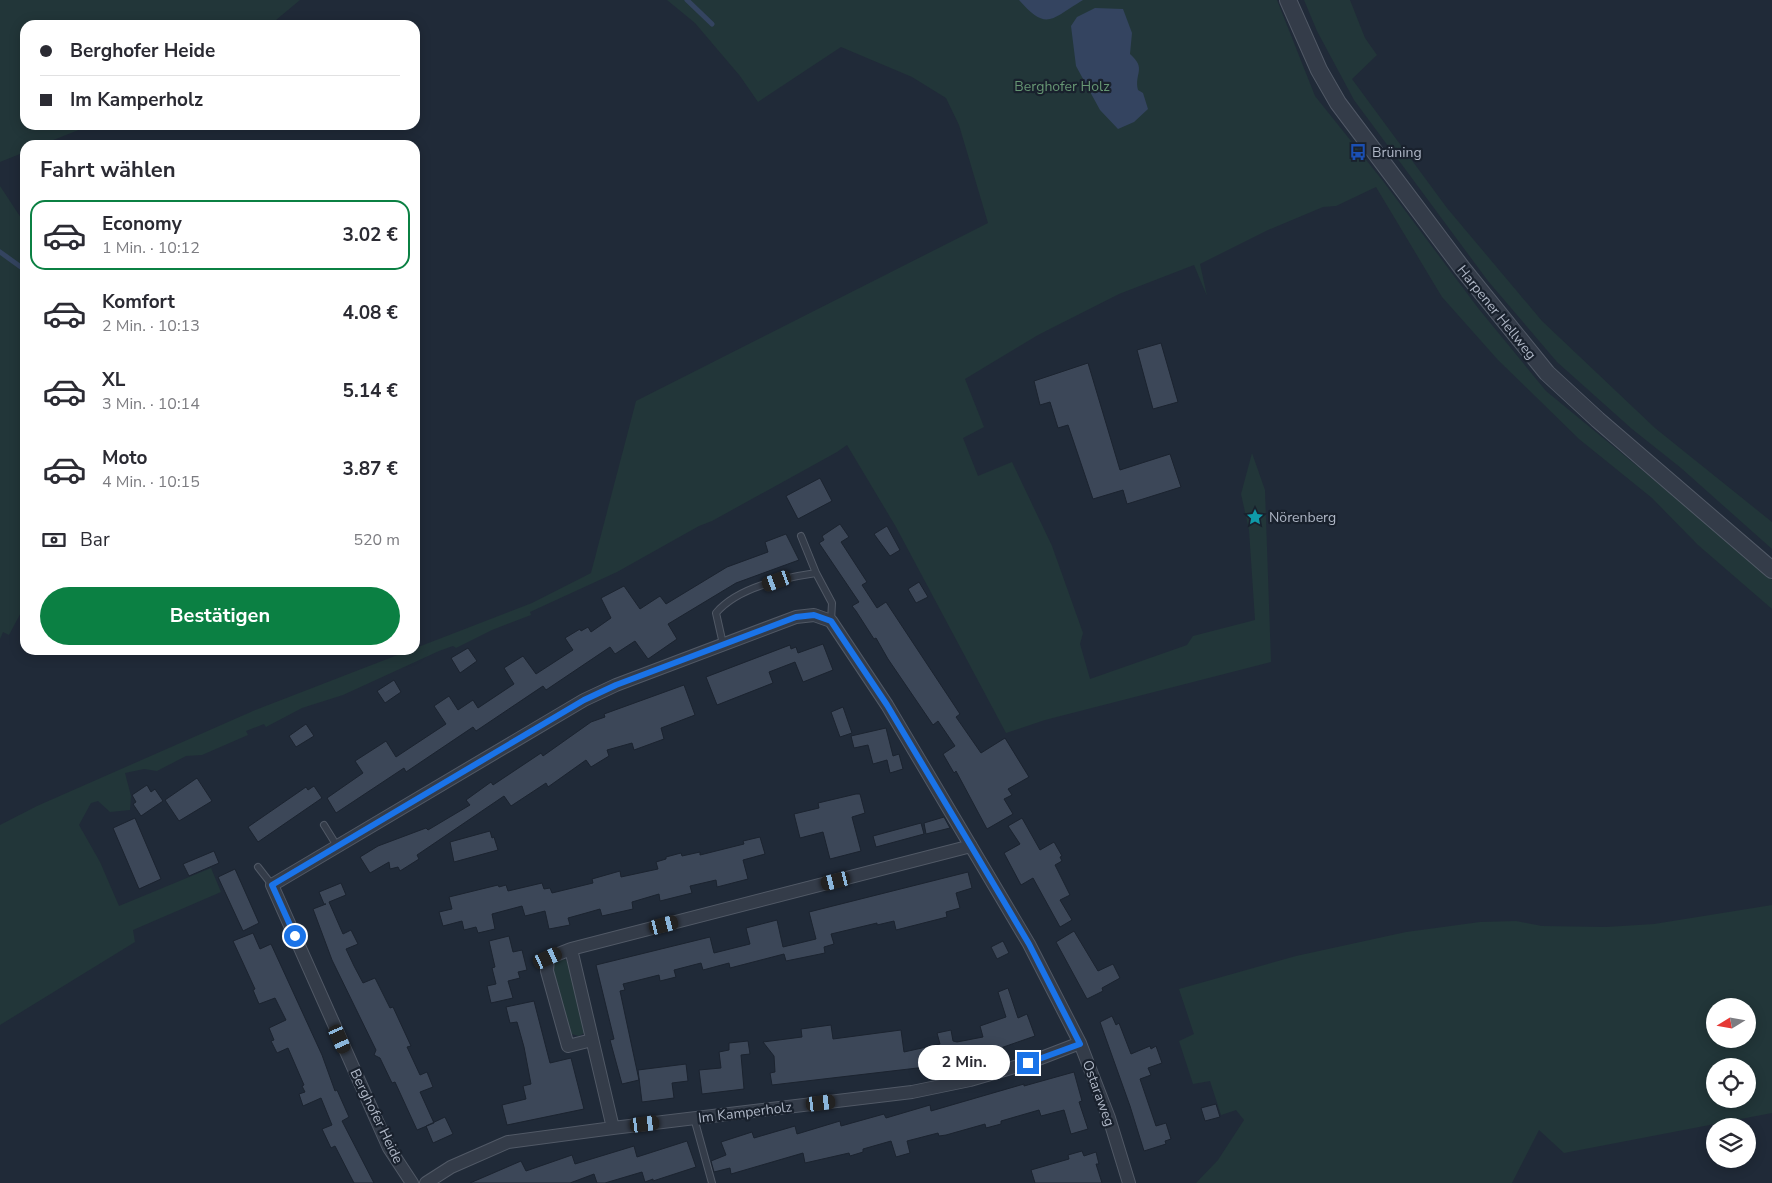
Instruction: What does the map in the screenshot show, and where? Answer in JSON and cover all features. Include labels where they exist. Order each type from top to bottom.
[{"type":"street","name":"Harpener Hellweg","points":[[1288,0],[1319,70],[1338,103],[1462,268],[1547,373],[1598,420],[1772,570]]},
{"type":"street","points":[[272,885],[584,700],[616,685],[796,617],[814,615],[831,621]]},
{"type":"street","name":"Ostaraweg","points":[[831,621],[887,705],[1029,944],[1080,1044],[1109,1118],[1129,1183]]},
{"type":"street","points":[[592,1040],[568,1046],[547,971],[548,958],[571,949],[971,846]]},
{"type":"street","name":"Berghofer Heide","points":[[272,885],[389,1148],[412,1183]]},
{"type":"street","points":[[426,1183],[451,1167],[508,1142],[612,1128],[571,949]]},
{"type":"street","name":"Im Kamperholz","points":[[612,1128],[912,1092],[970,1080],[1028,1063],[1080,1044]]},
{"type":"lane","points":[[801,536],[816,572],[832,603],[831,621]]},
{"type":"lane","points":[[722,644],[716,613],[724,603],[752,590],[790,577],[816,572]]},
{"type":"lane","points":[[324,825],[337,846]]},
{"type":"lane","points":[[258,867],[272,885]]},
{"type":"lane","points":[[694,1118],[712,1183]]},
{"type":"green space","points":[[0,0],[300,0],[276,20],[20,20],[20,130],[78,130],[54,140],[20,140],[20,154],[0,162]]},
{"type":"green space","name":"Berghofer Holz","points":[[667,0],[1277,0],[1315,96],[1383,181],[1478,308],[1546,391],[1721,535],[1772,580],[1772,609],[1698,545],[1652,498],[1579,439],[1498,360],[1442,297],[1376,187],[1336,206],[1323,207],[1268,230],[1200,264],[1207,296],[1194,265],[1119,294],[1038,335],[965,379],[984,427],[963,438],[978,476],[1012,462],[1052,546],[1083,633],[1080,644],[1090,679],[1187,645],[1193,636],[1255,620],[1249,530],[1241,494],[1252,453],[1265,490],[1271,662],[1045,720],[1006,733],[896,527],[847,445],[617,572],[530,612],[531,615],[492,630],[456,648],[453,646],[439,651],[343,695],[302,708],[266,727],[264,724],[246,731],[248,735],[202,755],[186,756],[157,771],[144,769],[125,773],[131,796],[130,810],[110,812],[98,801],[91,803],[79,825],[100,862],[119,906],[211,868],[221,892],[133,930],[135,942],[0,1025],[0,825],[37,806],[253,711],[398,655],[420,655],[420,646],[532,603],[591,573],[636,401],[988,223],[959,125],[946,98],[912,77],[841,47],[758,102],[740,76],[695,23]]},
{"type":"green space","points":[[1304,0],[1350,0],[1365,38],[1377,55],[1352,79],[1447,208],[1542,321],[1655,428],[1772,522],[1772,549],[1557,362],[1488,281],[1354,100],[1317,31]]},
{"type":"green space","points":[[0,186],[20,216],[20,614],[9,635],[3,632],[0,639]]},
{"type":"green space","points":[[1772,905],[1772,1113],[1746,1118],[1706,1118],[1706,1126],[1564,1153],[1539,1130],[1512,1183],[1196,1183],[1218,1160],[1244,1120],[1236,1110],[1221,1115],[1210,1081],[1193,1084],[1179,1041],[1194,1034],[1179,989],[1296,956],[1406,932],[1480,922],[1516,921],[1542,926],[1606,927],[1654,924]]},
{"type":"green space","points":[[564,959],[569,962],[586,1028],[584,1033],[579,1036],[571,1034],[566,1027],[552,973],[553,966],[557,961]]},
{"type":"water","points":[[1019,0],[1083,0],[1056,17],[1043,19],[1028,10]]},
{"type":"water","points":[[1095,8],[1123,9],[1132,33],[1130,54],[1135,59],[1139,68],[1138,90],[1143,93],[1148,109],[1134,122],[1118,129],[1100,110],[1076,66],[1071,26],[1077,17]]},
{"type":"building","points":[[1161,343],[1178,402],[1153,409],[1137,350]]},
{"type":"building","points":[[1088,363],[1120,470],[1170,454],[1181,487],[1127,504],[1123,490],[1093,499],[1068,425],[1058,428],[1050,402],[1040,405],[1034,381]]},
{"type":"building","points":[[820,478],[832,501],[798,519],[786,496]]},
{"type":"building","points":[[840,524],[849,537],[841,542],[867,582],[862,585],[877,608],[886,602],[960,714],[956,717],[981,753],[1005,738],[1029,777],[1008,789],[1012,795],[1004,799],[1013,814],[987,829],[956,771],[954,773],[943,754],[955,746],[938,721],[933,725],[876,638],[874,639],[852,606],[859,602],[819,543],[824,540],[822,536]]},
{"type":"building","points":[[887,526],[900,550],[890,556],[874,534]]},
{"type":"building","points":[[786,534],[799,560],[736,583],[668,624],[677,639],[648,659],[635,641],[615,654],[610,647],[546,690],[543,686],[476,731],[473,727],[406,772],[404,768],[336,813],[327,798],[363,773],[355,761],[386,741],[396,757],[446,724],[434,706],[449,696],[458,710],[473,700],[478,708],[514,684],[504,668],[523,656],[536,674],[573,650],[565,638],[580,629],[581,631],[588,627],[591,632],[611,618],[601,598],[624,586],[640,609],[660,596],[666,604],[727,567],[768,552],[765,542]]},
{"type":"building","points":[[919,582],[928,597],[916,603],[908,589]]},
{"type":"building","points":[[823,644],[833,670],[803,682],[795,662],[769,672],[773,683],[717,705],[706,677],[790,645],[791,649],[796,647],[798,653]]},
{"type":"building","points":[[468,648],[477,661],[460,673],[451,658]]},
{"type":"building","points":[[394,680],[401,692],[385,703],[377,691]]},
{"type":"building","points":[[684,685],[695,715],[661,728],[664,739],[634,750],[632,743],[607,750],[609,756],[591,767],[586,760],[548,787],[546,783],[511,806],[504,796],[417,855],[419,859],[400,871],[398,867],[390,869],[389,862],[370,873],[360,857],[378,846],[426,828],[428,830],[470,805],[466,800],[491,782],[493,785],[541,753],[543,756],[591,722],[605,717],[604,714]]},
{"type":"building","points":[[843,707],[852,733],[840,737],[831,712]]},
{"type":"building","points":[[306,724],[314,736],[296,747],[289,736]]},
{"type":"building","points":[[886,728],[893,756],[899,754],[903,769],[890,773],[887,760],[873,764],[868,745],[854,748],[851,736]]},
{"type":"building","points":[[197,778],[212,801],[179,821],[165,800]]},
{"type":"building","points":[[147,785],[151,792],[155,789],[163,801],[141,816],[133,804],[136,802],[132,795]]},
{"type":"building","points":[[314,786],[322,798],[258,842],[248,827],[306,787],[308,790]]},
{"type":"building","points":[[860,794],[865,813],[852,817],[861,851],[830,859],[823,832],[800,838],[794,814],[819,808],[818,803]]},
{"type":"building","points":[[944,817],[950,828],[926,834],[924,823]]},
{"type":"building","points":[[135,818],[161,879],[139,889],[113,828]]},
{"type":"building","points":[[1022,818],[1040,850],[1054,842],[1062,856],[1060,857],[1062,861],[1055,865],[1070,895],[1060,900],[1072,920],[1060,927],[1033,878],[1021,885],[1004,853],[1020,844],[1008,826]]},
{"type":"building","points":[[921,823],[924,834],[876,847],[873,836]]},
{"type":"building","points":[[490,831],[498,850],[454,862],[450,842]]},
{"type":"building","points":[[760,837],[765,854],[743,860],[748,879],[717,887],[716,880],[690,886],[692,893],[660,901],[659,894],[632,902],[633,909],[602,916],[600,909],[568,918],[570,925],[549,929],[545,911],[525,916],[522,906],[492,914],[495,929],[478,933],[476,927],[464,930],[462,921],[443,926],[439,912],[452,909],[449,897],[498,885],[499,887],[506,885],[508,891],[542,883],[544,889],[550,888],[552,893],[593,883],[592,879],[620,871],[621,877],[658,869],[656,862],[666,859],[666,857],[681,853],[682,856],[700,852],[700,855],[744,844],[743,841]]},
{"type":"building","points":[[214,851],[219,863],[189,876],[183,864]]},
{"type":"building","points":[[235,869],[259,923],[243,931],[218,877]]},
{"type":"building","points":[[968,872],[972,888],[956,893],[960,908],[946,912],[947,917],[896,930],[894,921],[831,934],[834,944],[824,947],[825,953],[786,961],[784,954],[730,968],[729,963],[703,970],[701,963],[674,970],[676,977],[660,981],[659,975],[623,984],[625,990],[620,991],[639,1080],[622,1084],[610,1040],[614,1039],[596,965],[710,937],[714,953],[750,944],[746,928],[777,920],[783,947],[816,939],[809,912]]},
{"type":"building","points":[[341,883],[346,895],[329,902],[343,934],[351,930],[358,944],[346,949],[363,983],[375,978],[390,1008],[393,1007],[411,1046],[407,1047],[420,1075],[427,1072],[433,1087],[420,1092],[434,1123],[417,1130],[395,1082],[392,1083],[380,1058],[374,1055],[376,1050],[332,960],[313,909],[326,904],[324,904],[319,892]]},
{"type":"building","points":[[1074,931],[1098,971],[1113,964],[1120,978],[1102,988],[1103,991],[1087,999],[1056,942]]},
{"type":"building","points":[[253,933],[260,949],[271,944],[322,1055],[335,1091],[337,1090],[349,1117],[342,1121],[374,1183],[354,1183],[335,1146],[331,1148],[322,1129],[332,1125],[321,1098],[303,1106],[299,1094],[305,1092],[302,1086],[304,1085],[288,1048],[277,1053],[271,1041],[274,1040],[269,1028],[286,1020],[275,998],[259,1004],[253,990],[255,989],[233,941]]},
{"type":"building","points":[[509,936],[513,952],[522,950],[527,970],[518,972],[520,978],[508,981],[513,998],[491,1003],[487,986],[496,984],[492,968],[495,967],[489,941]]},
{"type":"building","points":[[1003,941],[1009,953],[997,959],[991,947]]},
{"type":"building","points":[[1008,988],[1018,1018],[1027,1014],[1035,1036],[992,1051],[926,1067],[772,1085],[770,1073],[775,1072],[774,1056],[763,1042],[802,1037],[801,1029],[831,1025],[833,1039],[901,1030],[904,1052],[940,1044],[937,1033],[951,1030],[953,1041],[957,1042],[983,1037],[980,1026],[1006,1017],[998,992]]},
{"type":"building","points":[[534,1001],[550,1063],[571,1058],[584,1109],[507,1125],[502,1105],[526,1099],[523,1086],[531,1084],[517,1022],[510,1023],[506,1007]]},
{"type":"building","points":[[1112,1016],[1116,1025],[1119,1023],[1131,1054],[1150,1046],[1151,1049],[1156,1046],[1162,1063],[1148,1068],[1151,1075],[1140,1079],[1156,1126],[1166,1123],[1171,1139],[1165,1141],[1166,1144],[1144,1151],[1100,1022]]},
{"type":"building","points":[[748,1041],[750,1054],[741,1055],[744,1089],[702,1094],[699,1070],[721,1068],[719,1052],[729,1050],[729,1043]]},
{"type":"building","points":[[686,1064],[688,1081],[672,1083],[674,1098],[642,1102],[638,1070]]},
{"type":"building","points":[[1074,1072],[1082,1101],[1079,1102],[1088,1129],[1071,1134],[1064,1110],[1041,1116],[1039,1110],[1001,1121],[1001,1124],[986,1128],[985,1124],[946,1135],[939,1136],[938,1133],[907,1141],[910,1153],[896,1157],[891,1141],[863,1149],[863,1152],[850,1156],[849,1153],[805,1163],[803,1153],[731,1174],[730,1168],[714,1172],[711,1161],[726,1155],[721,1142],[752,1132],[754,1138],[795,1126],[797,1134],[840,1121],[841,1126],[884,1114],[886,1118],[930,1105],[931,1111],[1024,1084],[1024,1086]]},
{"type":"building","points":[[1216,1104],[1220,1117],[1205,1121],[1201,1108]]},
{"type":"building","points":[[445,1117],[453,1134],[433,1143],[426,1126]]},
{"type":"building","points":[[687,1141],[696,1167],[653,1181],[653,1179],[645,1182],[642,1172],[605,1183],[597,1183],[594,1174],[570,1183],[470,1183],[521,1161],[526,1171],[572,1155],[575,1164],[634,1146],[637,1157]]},
{"type":"building","points":[[1082,1151],[1084,1156],[1096,1152],[1099,1164],[1096,1164],[1102,1183],[1035,1183],[1031,1170],[1069,1159],[1068,1155]]},
{"type":"waterway","points":[[687,0],[712,24]]},
{"type":"waterway","points":[[0,252],[20,266]]},
{"type":"place","name":"Brüning","points":[[1358,152]]},
{"type":"place","name":"Nörenberg","points":[[1255,517]]},
{"type":"route","points":[[295,936],[272,885],[584,700],[616,685],[722,644],[796,617],[814,615],[831,621],[887,705],[1029,944],[1080,1044],[1028,1063]]}]
